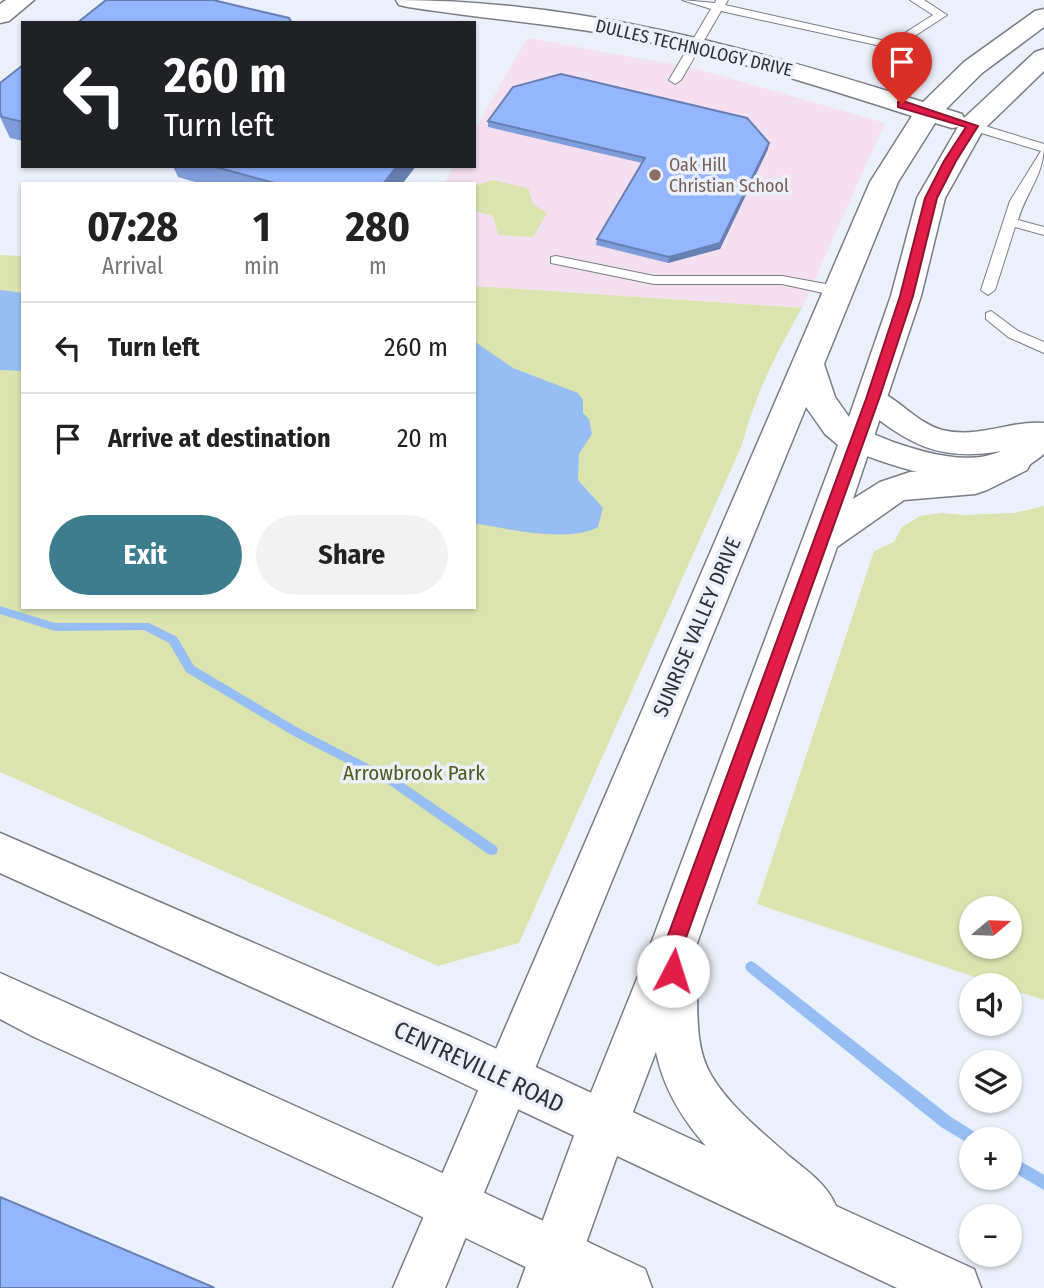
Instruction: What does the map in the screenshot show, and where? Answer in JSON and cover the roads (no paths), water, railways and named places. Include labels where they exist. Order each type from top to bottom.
[{"type":"main road","points":[[0,16],[22,0]]},
{"type":"main road","name":"DULLES TECHNOLOGY DRIVE","points":[[408,0],[603,26],[697,45],[796,70],[972,126]]},
{"type":"main road","name":"SUNRISE VALLEY DRIVE","points":[[419,1288],[807,361],[893,163],[928,113],[973,67],[1044,16]]},
{"type":"main road","points":[[549,1270],[672,949],[872,399],[906,296],[931,198],[972,126],[990,105],[1044,57]]},
{"type":"main road","points":[[807,361],[814,388],[828,418],[845,434],[857,440]]},
{"type":"main road","points":[[819,540],[892,491],[910,485],[975,481],[1015,461]]},
{"type":"main road","name":"CENTREVILLE ROAD","points":[[0,852],[508,1080],[955,1288]]},
{"type":"main road","points":[[672,949],[677,1037],[686,1077],[695,1093],[719,1123],[837,1232]]},
{"type":"main road","points":[[0,995],[453,1205],[549,1270],[626,1288]]},
{"type":"street","points":[[872,399],[915,431],[947,442],[986,442],[1044,435]]},
{"type":"street","points":[[857,440],[917,460],[952,467],[984,468],[1015,461],[1033,449],[1044,435]]},
{"type":"lane","points":[[688,0],[721,4],[872,42],[891,43],[914,34],[941,15],[916,0]]},
{"type":"lane","points":[[675,80],[721,4]]},
{"type":"lane","points":[[972,126],[1044,148]]},
{"type":"lane","points":[[988,290],[1010,222],[1027,181],[1044,155]]},
{"type":"lane","points":[[1010,222],[1044,231]]},
{"type":"lane","points":[[556,260],[654,280],[782,280],[837,291]]},
{"type":"lane","points":[[991,316],[1013,334],[1044,348]]},
{"type":"water","points":[[0,290],[21,293],[21,371],[0,370]]},
{"type":"water","points":[[476,342],[513,368],[578,393],[583,400],[583,413],[589,419],[592,434],[579,454],[578,480],[603,508],[598,527],[571,534],[520,531],[476,523]]},
{"type":"waterway","points":[[0,610],[55,627],[145,626],[173,640],[190,669],[296,732],[395,783],[492,850]]},
{"type":"waterway","points":[[751,967],[959,1130]]},
{"type":"waterway","points":[[1022,1169],[1044,1183]]},
{"type":"place","name":"Oak Hill Christian School","points":[[655,175]]},
{"type":"park label","name":"Arrowbrook Park","points":[[414,773]]}]
